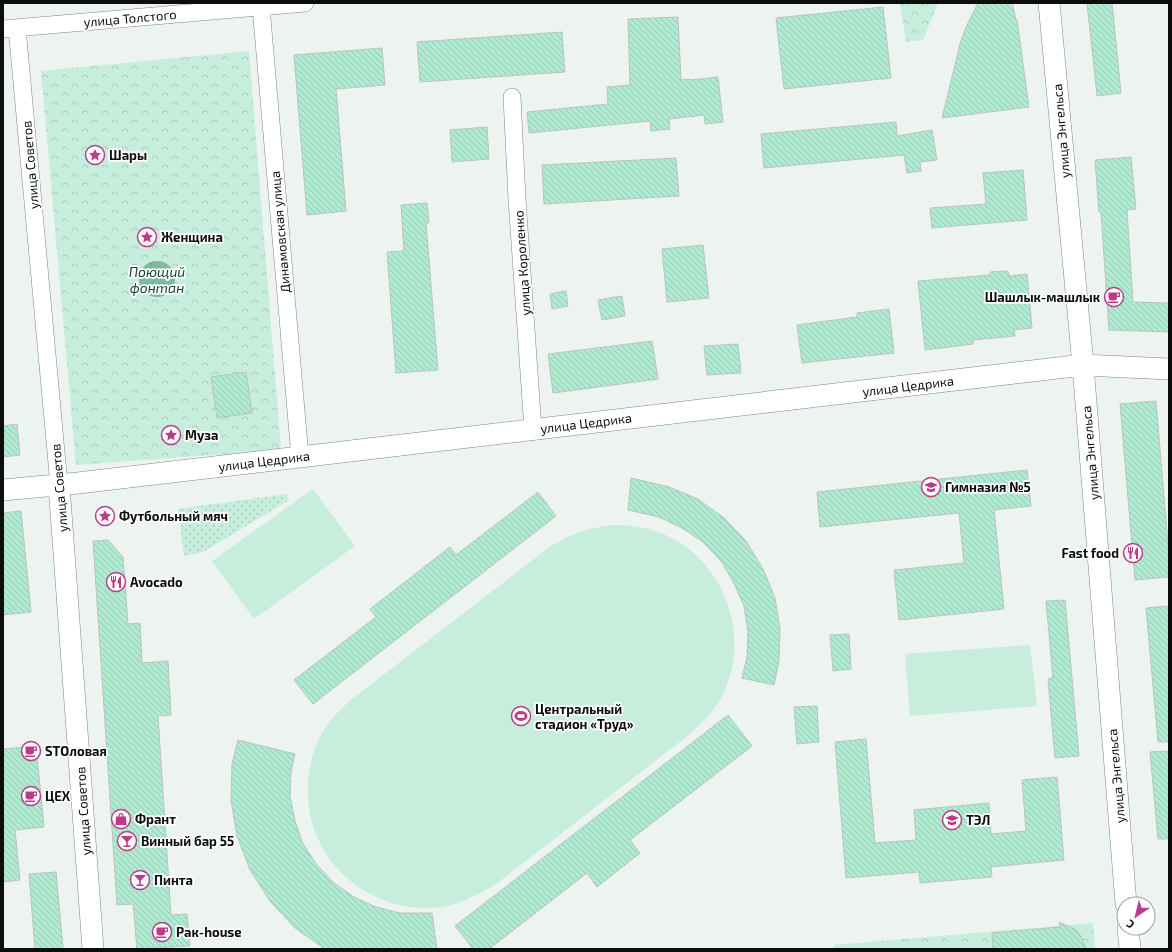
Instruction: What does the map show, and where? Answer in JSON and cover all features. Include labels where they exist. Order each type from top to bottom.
[{"type":"street","name":"улица Толстого","points":[[10,28],[305,3]]},
{"type":"street","name":"улица Энгельса","points":[[1049,3],[1083,365],[1125,896]]},
{"type":"street","name":"Динамовская улица","points":[[261,7],[300,457]]},
{"type":"street","name":"улица Советов","points":[[10,28],[59,485],[93,949]]},
{"type":"street","name":"улица Короленко","points":[[512,97],[517,199],[533,430]]},
{"type":"street","name":"улица Цедрика","points":[[3,490],[59,485],[1083,365],[1169,369]]},
{"type":"street","points":[[1129,936],[1130,949]]},
{"type":"green space","points":[[900,3],[938,3],[923,40],[906,42]]},
{"type":"green space","points":[[249,51],[281,450],[76,465],[41,71]]},
{"type":"green space","points":[[313,489],[355,546],[254,619],[212,561]]},
{"type":"green space","points":[[287,494],[289,500],[203,552],[184,556],[178,509]]},
{"type":"green space","name":"Центральный стадион «Труд»","points":[[610,525],[632,526],[649,529],[679,542],[699,558],[715,578],[726,600],[733,625],[734,650],[730,676],[717,705],[690,734],[496,884],[481,893],[448,906],[431,908],[406,906],[383,900],[362,889],[343,875],[328,857],[317,836],[310,813],[308,781],[310,766],[316,746],[325,728],[336,714],[352,699],[547,549],[577,533]]},
{"type":"green space","points":[[1030,645],[1037,706],[910,716],[905,654]]},
{"type":"green space","points":[[1093,923],[1095,949],[834,949],[834,945]]},
{"type":"water","name":"Поющий фонтан","points":[[161,261],[170,266],[174,272],[174,286],[170,292],[161,297],[153,297],[144,292],[140,286],[139,275],[144,266],[150,262]]},
{"type":"building","points":[[978,3],[1012,3],[1017,20],[1029,107],[942,118],[961,40]]},
{"type":"building","points":[[1087,3],[1112,3],[1121,93],[1097,96]]},
{"type":"building","points":[[883,7],[891,78],[784,89],[776,18]]},
{"type":"building","points":[[678,17],[681,80],[718,77],[723,122],[705,124],[704,115],[669,119],[670,129],[651,131],[650,121],[529,133],[527,112],[608,104],[607,87],[630,85],[628,19]]},
{"type":"building","points":[[562,32],[565,72],[420,82],[417,42]]},
{"type":"building","points":[[382,48],[385,85],[336,89],[346,211],[307,215],[294,55]]},
{"type":"building","points":[[896,122],[897,136],[932,130],[937,160],[920,162],[921,171],[907,173],[904,155],[764,168],[761,134]]},
{"type":"building","points":[[487,127],[489,159],[452,162],[450,130]]},
{"type":"building","points":[[1131,157],[1136,209],[1127,210],[1133,302],[1169,303],[1169,332],[1109,330],[1101,212],[1099,212],[1095,160]]},
{"type":"building","points":[[676,158],[679,196],[544,204],[542,165]]},
{"type":"building","points":[[1023,170],[1027,220],[932,228],[930,208],[986,204],[983,173]]},
{"type":"building","points":[[427,203],[429,223],[426,223],[438,370],[396,373],[387,252],[404,251],[401,205]]},
{"type":"building","points":[[703,245],[709,298],[667,302],[662,249]]},
{"type":"building","points":[[1008,271],[1009,276],[1027,274],[1032,328],[1014,330],[1015,336],[973,340],[973,344],[925,350],[918,281],[990,275],[990,272]]},
{"type":"building","points":[[566,291],[568,306],[552,309],[550,294]]},
{"type":"building","points":[[622,296],[625,316],[602,320],[598,300]]},
{"type":"building","points":[[889,309],[894,353],[802,363],[797,325],[857,317],[857,313]]},
{"type":"building","points":[[652,341],[658,379],[553,393],[548,354]]},
{"type":"building","points":[[738,344],[741,373],[707,375],[704,346]]},
{"type":"building","points":[[246,372],[252,413],[217,418],[211,377]]},
{"type":"building","points":[[1156,401],[1169,556],[1169,577],[1135,580],[1120,404]]},
{"type":"building","points":[[17,424],[20,455],[3,457],[3,426]]},
{"type":"building","points":[[1027,470],[1031,506],[994,510],[1004,609],[899,620],[894,570],[964,563],[959,513],[820,527],[817,492]]},
{"type":"building","points":[[631,478],[669,487],[698,499],[724,518],[746,541],[763,569],[775,598],[780,629],[779,661],[774,685],[742,678],[747,657],[748,632],[744,606],[734,583],[721,561],[703,542],[682,528],[659,517],[628,510]]},
{"type":"building","points":[[538,492],[556,516],[313,704],[294,680],[376,617],[370,609],[450,547],[456,555]]},
{"type":"building","points":[[21,511],[31,612],[3,615],[3,513]]},
{"type":"building","points":[[108,540],[123,557],[128,624],[140,623],[142,663],[168,661],[171,715],[158,716],[171,915],[187,914],[190,946],[137,949],[133,904],[117,905],[93,541]]},
{"type":"building","points":[[1065,600],[1079,756],[1055,758],[1048,679],[1053,678],[1046,601]]},
{"type":"building","points":[[1169,606],[1169,742],[1158,742],[1146,608]]},
{"type":"building","points":[[849,634],[851,669],[833,671],[830,635]]},
{"type":"building","points":[[817,706],[819,742],[797,744],[794,707]]},
{"type":"building","points":[[728,715],[752,746],[630,840],[640,853],[597,887],[587,873],[489,949],[473,949],[455,926]]},
{"type":"building","name":"ТЭЛ","points":[[866,739],[875,843],[916,840],[914,810],[989,803],[991,834],[1026,831],[1022,780],[1057,777],[1064,860],[991,867],[992,877],[920,883],[919,872],[846,878],[835,742]]},
{"type":"building","points":[[238,740],[295,754],[291,772],[290,796],[295,821],[303,844],[317,865],[334,883],[354,897],[376,907],[400,913],[432,913],[437,949],[325,949],[295,928],[270,901],[250,870],[237,836],[231,800],[232,764]]},
{"type":"building","points":[[36,746],[44,827],[15,830],[20,880],[3,882],[3,749]]},
{"type":"building","points":[[1169,751],[1169,839],[1158,839],[1150,752]]},
{"type":"building","points":[[56,872],[63,949],[35,949],[29,874]]},
{"type":"building","points":[[1059,922],[1075,929],[1081,936],[1086,949],[993,949],[992,933],[1060,927]]},
{"type":"place","name":"Шары","points":[[95,155]]},
{"type":"place","name":"Женщина","points":[[147,237]]},
{"type":"place","name":"Шашлык-машлык","points":[[1114,297]]},
{"type":"place","name":"Муза","points":[[171,435]]},
{"type":"place","name":"Гимназия №5","points":[[931,487]]},
{"type":"place","name":"Футбольный мяч","points":[[105,516]]},
{"type":"place","name":"Fast food","points":[[1133,553]]},
{"type":"place","name":"Avocado","points":[[116,582]]},
{"type":"place","name":"Центральный стадион «Труд»","points":[[521,716]]},
{"type":"place","name":"STOловая","points":[[31,751]]},
{"type":"place","name":"ЦЕХ","points":[[31,796]]},
{"type":"place","name":"Франт","points":[[121,819]]},
{"type":"place","name":"ТЭЛ","points":[[952,820]]},
{"type":"place","name":"Винный бар 55","points":[[127,841]]},
{"type":"place","name":"Пинта","points":[[140,880]]},
{"type":"place","name":"Рак-house","points":[[162,932]]}]
